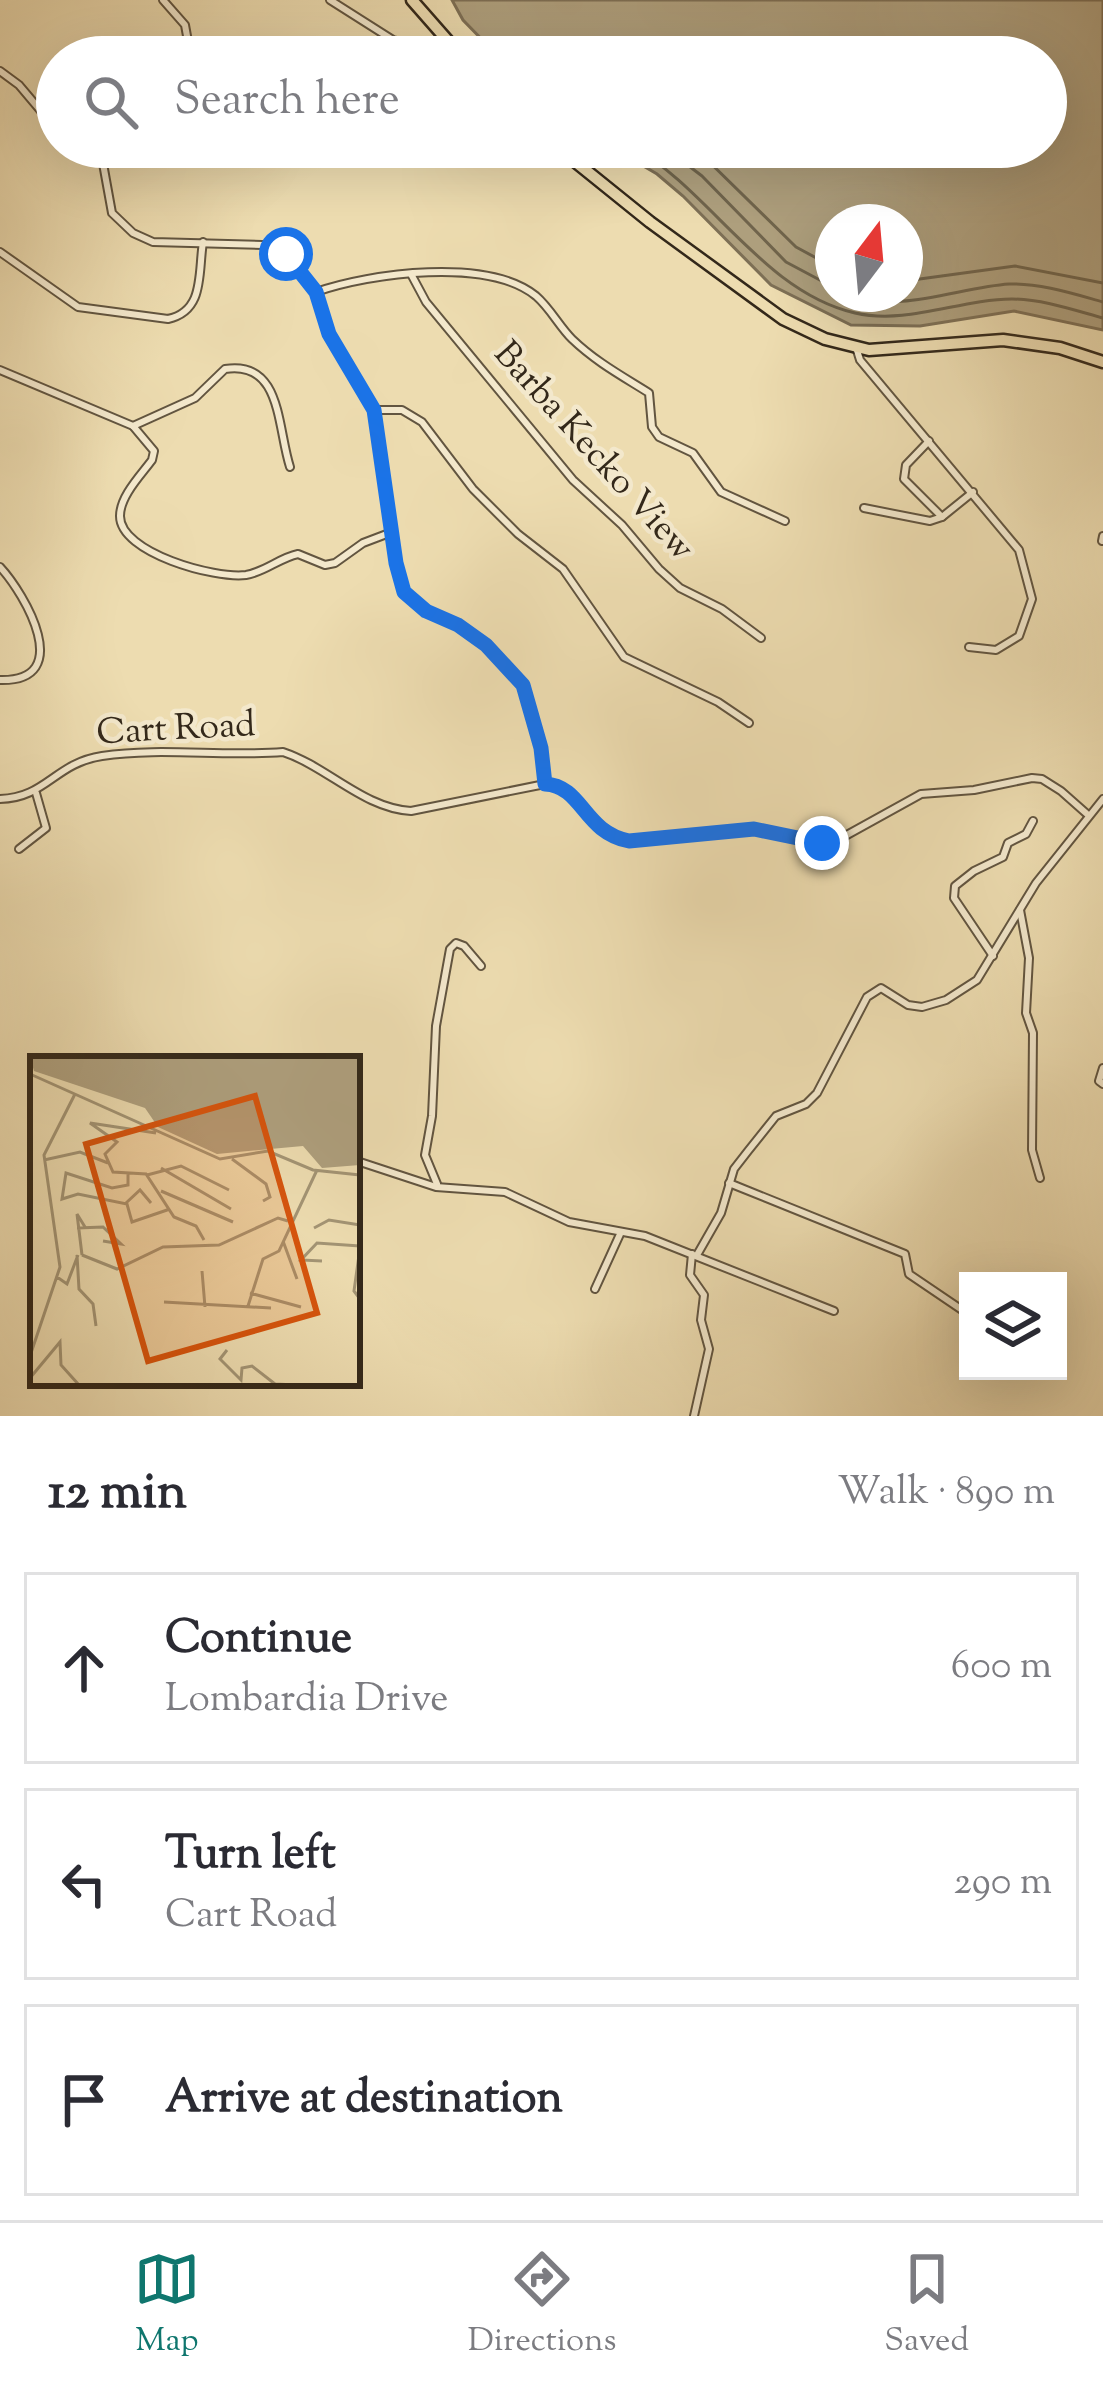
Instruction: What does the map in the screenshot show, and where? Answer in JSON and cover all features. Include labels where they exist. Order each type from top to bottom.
[{"type":"main road","points":[[412,0],[444,36]]},
{"type":"main road","points":[[583,168],[784,320],[825,339],[904,350],[1003,340],[1103,359]]},
{"type":"main road","points":[[595,168],[789,315],[856,346]]},
{"type":"street","points":[[163,0],[185,25],[187,36]]},
{"type":"street","points":[[330,0],[387,36]]},
{"type":"street","points":[[0,70],[36,105]]},
{"type":"street","points":[[104,168],[112,214],[123,225],[153,242],[262,245],[286,254],[316,292],[329,334],[374,410],[404,592],[426,611],[486,645],[523,685],[541,748],[545,784],[558,784],[571,793],[598,829],[611,838],[629,841],[754,829],[836,842],[921,794],[974,790],[1032,778],[1061,791],[1087,814]]},
{"type":"street","points":[[0,252],[78,307],[168,319],[181,316],[195,302],[203,242]]},
{"type":"street","points":[[316,292],[362,277],[460,272],[534,294],[591,357],[649,394],[652,427],[659,437],[693,453],[721,492],[785,521]]},
{"type":"street","name":"Barba Kecko View","points":[[411,274],[425,302],[573,480],[669,578],[761,638]]},
{"type":"street","points":[[856,346],[860,360],[1019,550],[1032,599],[1018,636],[996,650],[969,646]]},
{"type":"street","points":[[133,426],[195,398],[225,369],[256,370],[267,382],[290,466]]},
{"type":"street","points":[[0,370],[133,426],[154,451],[121,505],[120,522],[142,549],[197,567],[245,575],[298,554],[325,565],[335,563],[363,543],[392,532]]},
{"type":"street","points":[[374,410],[402,410],[422,422],[473,489],[518,534],[563,569],[624,657],[718,702],[749,723]]},
{"type":"street","points":[[929,441],[906,465],[904,479],[942,518]]},
{"type":"street","points":[[864,508],[931,521],[942,518],[973,492]]},
{"type":"street","points":[[0,567],[27,600],[40,633],[32,669],[20,677],[0,680]]},
{"type":"street","name":"Cart Road","points":[[0,800],[36,793],[65,768],[104,755],[283,752],[308,760],[391,810],[411,812],[545,784]]},
{"type":"street","points":[[19,848],[46,828],[36,793]]},
{"type":"street","points":[[694,1416],[709,1349],[700,1320],[704,1295],[690,1275],[694,1255],[721,1213],[734,1169],[776,1116],[806,1104],[817,1093],[872,992],[880,988],[908,1005],[922,1007],[946,1000],[977,980],[1020,906],[1103,799]]},
{"type":"street","points":[[993,956],[954,898],[956,886],[1003,857],[1008,843],[1026,833],[1033,821]]},
{"type":"street","points":[[1020,906],[1028,958],[1027,1013],[1033,1034],[1032,1150],[1040,1178]]},
{"type":"street","points":[[439,1187],[425,1155],[432,1116],[436,1026],[450,949],[457,943],[464,946],[481,966]]},
{"type":"street","points":[[1103,1068],[1099,1081],[1103,1084]]},
{"type":"street","points":[[360,1162],[439,1187],[505,1192],[569,1222],[621,1232],[694,1255],[834,1311]]},
{"type":"street","points":[[729,1183],[904,1254],[909,1274],[959,1307]]},
{"type":"street","points":[[595,1289],[621,1232]]},
{"type":"water","points":[[452,0],[1103,0],[1103,330],[1014,311],[920,326],[851,325],[825,312],[923,312],[923,204],[815,204],[815,307],[771,285],[683,196],[647,168],[1067,168],[1067,36],[479,36]]},
{"type":"route","points":[[286,254],[316,292],[329,334],[374,410],[404,592],[426,611],[486,645],[523,685],[541,748],[545,784],[558,784],[571,793],[586,816],[611,838],[629,841],[754,829],[822,843]]}]
